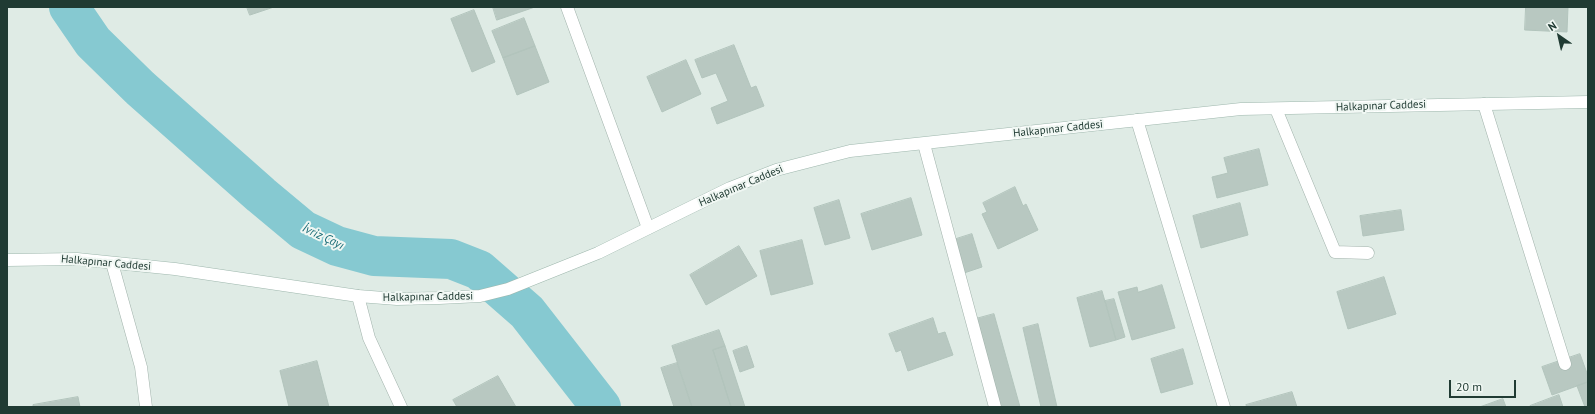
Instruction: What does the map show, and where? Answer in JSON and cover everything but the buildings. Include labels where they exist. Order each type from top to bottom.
[{"type":"main road","points":[[566,7],[648,228]]},
{"type":"main road","name":"Halkapınar Caddesi","points":[[7,260],[77,259],[175,269],[358,296],[397,299],[480,296],[508,289],[598,253],[730,188],[776,170],[850,151],[1241,109],[1588,102]]},
{"type":"main road","points":[[1484,104],[1565,364]]},
{"type":"main road","points":[[1276,109],[1335,252],[1368,253]]},
{"type":"main road","points":[[1136,120],[1224,407]]},
{"type":"main road","points":[[924,144],[995,407]]},
{"type":"main road","points":[[112,263],[141,367],[146,407]]},
{"type":"main road","points":[[358,296],[369,338],[401,407]]},
{"type":"waterway","name":"İvriz Çayı","points":[[69,7],[93,42],[140,88],[303,230],[337,246],[374,256],[451,259],[479,270],[527,312],[601,407]]}]
